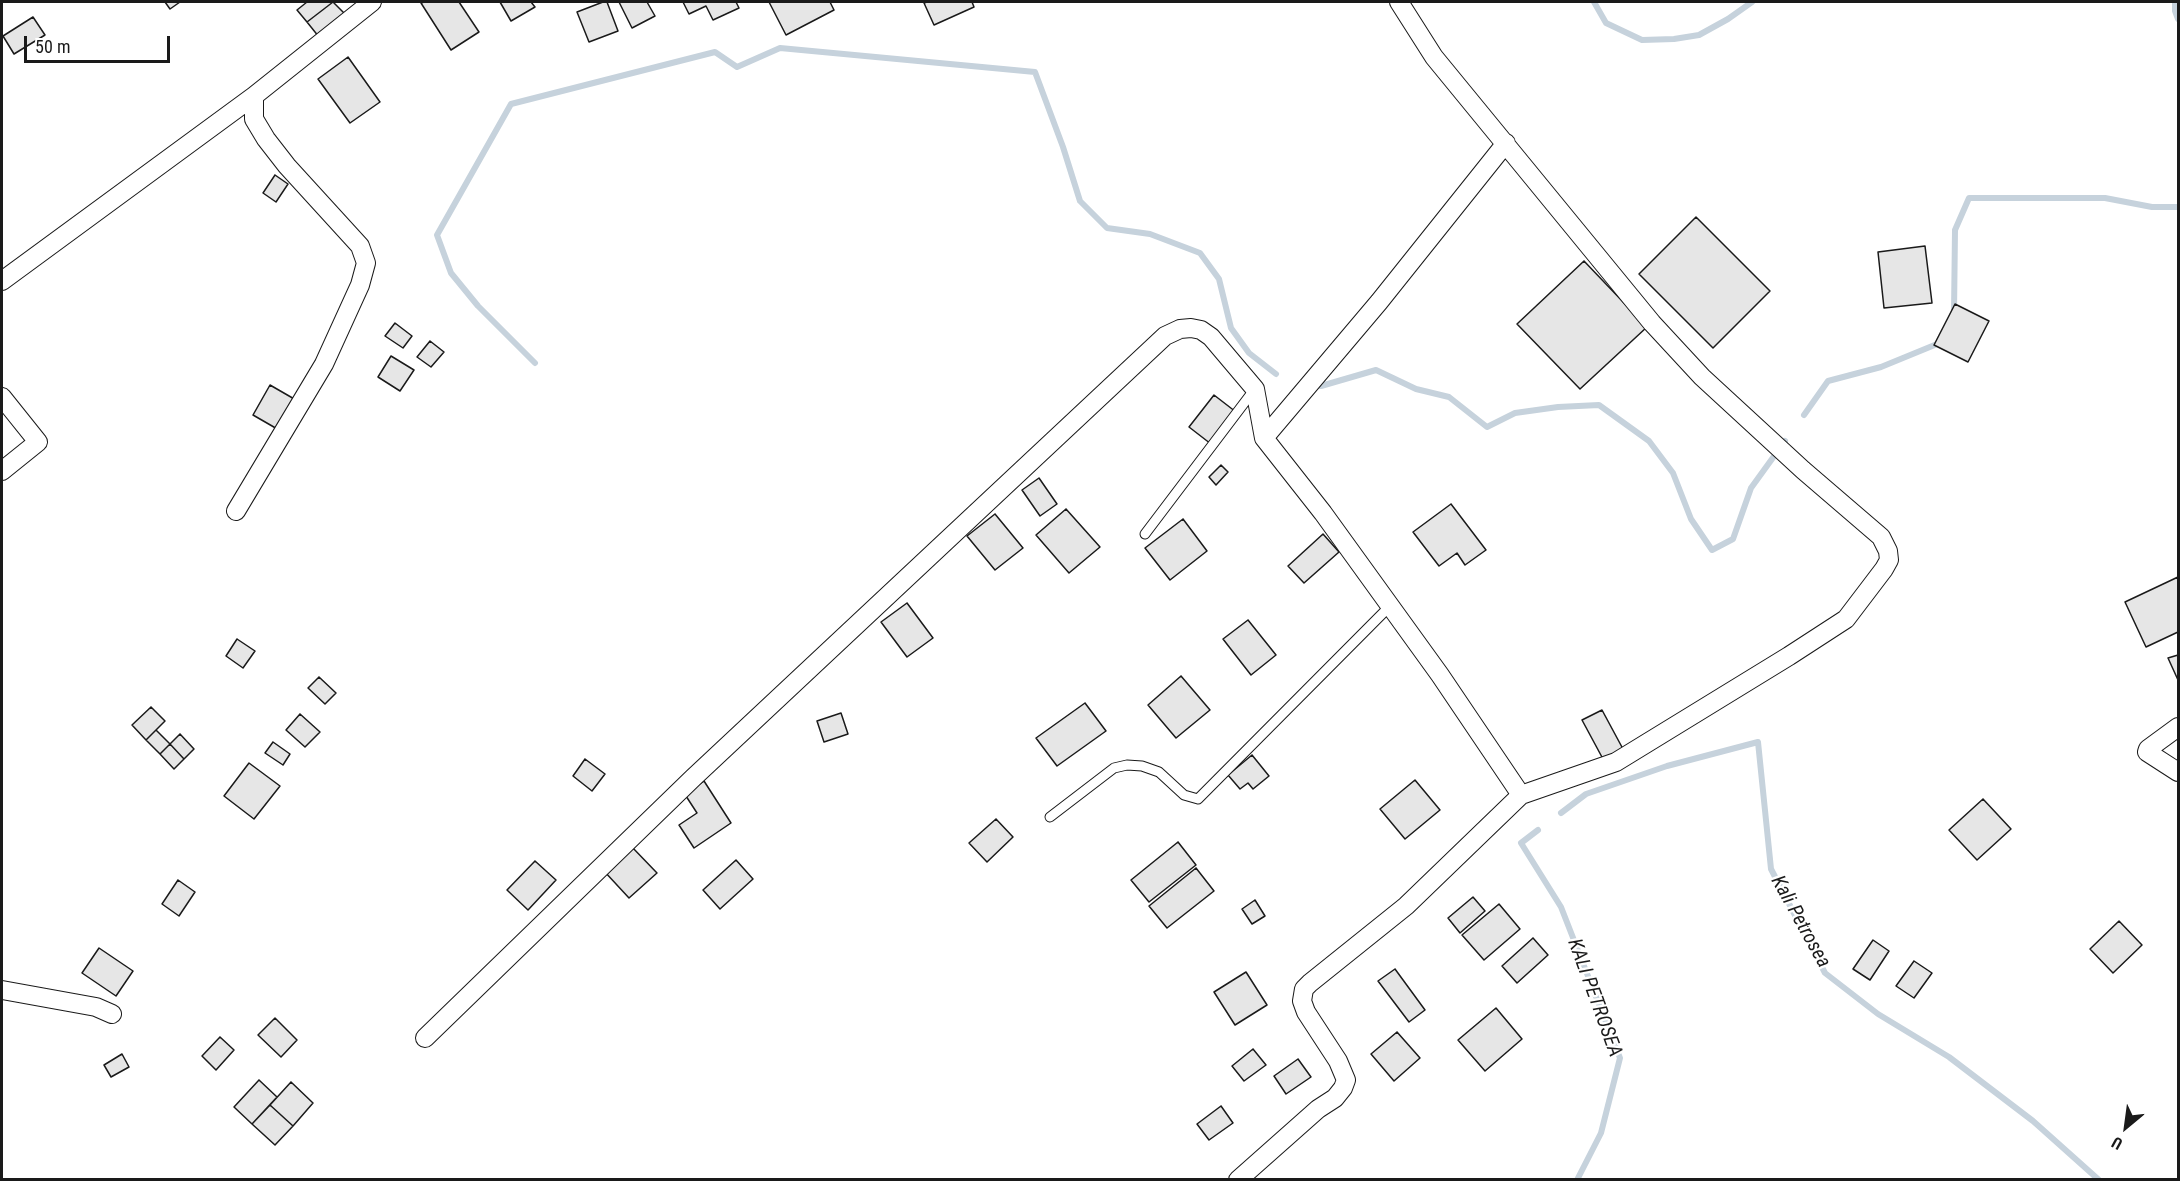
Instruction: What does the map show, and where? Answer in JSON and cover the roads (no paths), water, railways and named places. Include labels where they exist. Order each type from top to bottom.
[{"type":"street","points":[[2,280],[254,96],[372,2]]},
{"type":"street","points":[[1238,1179],[1318,1109],[1335,1098],[1346,1080],[1338,1060],[1306,1012],[1302,1001],[1304,989],[1406,906],[1521,795],[1616,762],[1789,656],[1846,618],[1889,560],[1888,551],[1881,537],[1803,470],[1702,377],[1652,323],[1434,57],[1399,2]]},
{"type":"street","points":[[236,511],[324,364],[360,285],[366,263],[360,246],[301,183],[266,139],[254,119],[254,96]]},
{"type":"street","points":[[1264,438],[1379,302],[1506,143]]},
{"type":"street","points":[[425,1038],[702,770],[1166,336],[1180,329],[1201,330],[1211,337],[1255,389],[1264,438],[1323,513],[1389,608],[1440,675],[1521,795]]},
{"type":"street","points":[[2,397],[38,442],[2,471]]},
{"type":"street","points":[[2178,727],[2147,752],[2178,772]]},
{"type":"street","points":[[2,990],[96,1007],[112,1014]]},
{"type":"lane","points":[[1145,534],[1255,389]]},
{"type":"lane","points":[[1050,816],[1114,768],[1127,765],[1142,766],[1159,772],[1184,795],[1198,799],[1389,608]]},
{"type":"waterway","points":[[1594,2],[1606,23],[1642,40],[1674,39],[1699,35],[1752,2]]},
{"type":"waterway","points":[[2175,2],[2178,19]]},
{"type":"waterway","points":[[535,363],[478,306],[451,273],[437,235],[511,104],[715,52],[737,67],[780,48],[1035,72],[1080,201],[1107,228],[1150,234],[1200,253],[1219,279],[1231,328],[1249,353],[1276,374]]},
{"type":"waterway","points":[[1954,313],[1955,230],[1969,198],[2105,198],[2152,207],[2178,207]]},
{"type":"waterway","points":[[1804,415],[1828,381],[1881,367],[1942,342]]},
{"type":"waterway","points":[[1313,384],[1321,386],[1376,370],[1416,389],[1449,397],[1487,427],[1515,413],[1558,407],[1599,405],[1649,441],[1673,473],[1691,519],[1712,550],[1733,539],[1751,488],[1785,441]]},
{"type":"waterway","name":"Kali Petrosea","points":[[1561,813],[1586,794],[1667,766],[1758,742],[1771,869],[1825,973],[1878,1014],[1949,1057],[2033,1121],[2099,1180]]},
{"type":"waterway","name":"KALI PETROSEA","points":[[1538,830],[1521,843],[1561,907],[1620,1058],[1601,1133],[1577,1180]]}]
